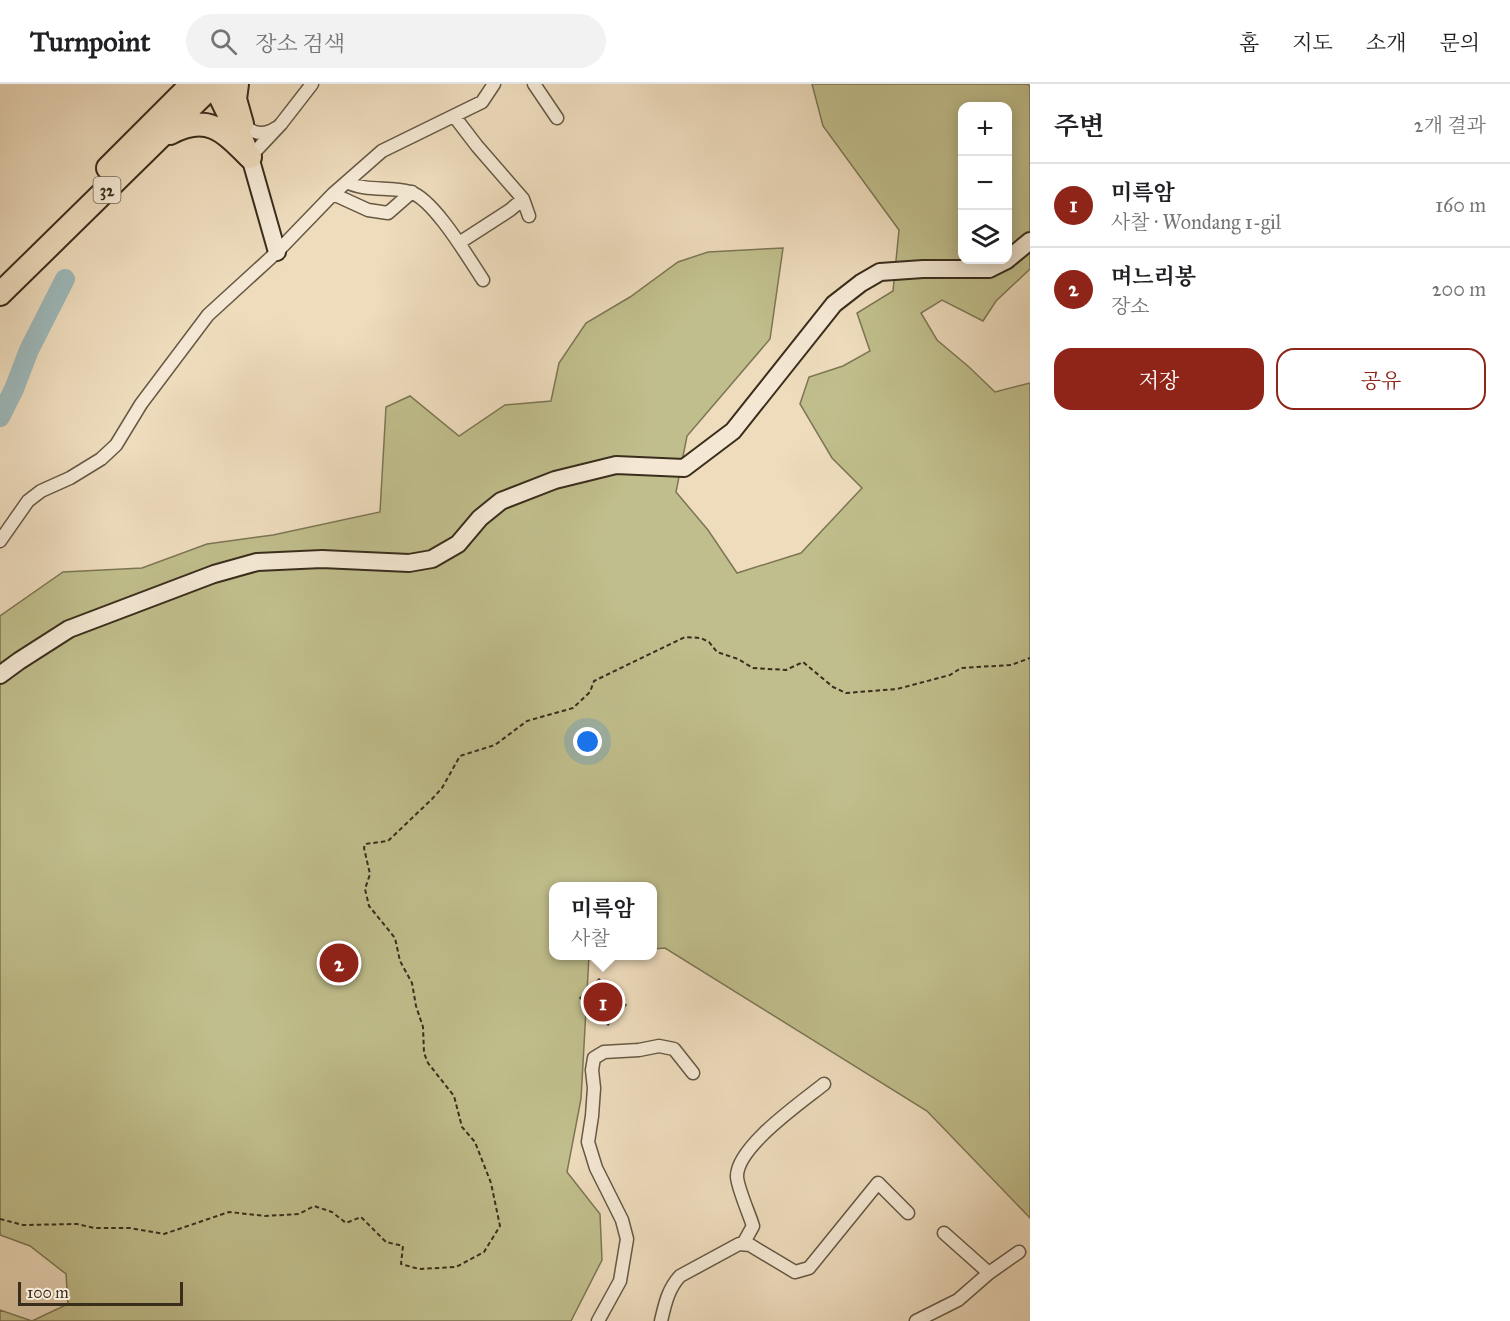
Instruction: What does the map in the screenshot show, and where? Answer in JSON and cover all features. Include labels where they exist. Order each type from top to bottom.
[{"type":"highway","points":[[130,146],[171,84]]},
{"type":"highway","name":"32","points":[[0,275],[192,84]]},
{"type":"highway","points":[[214,84],[250,157]]},
{"type":"highway","name":"32","points":[[0,294],[214,84]]},
{"type":"highway","points":[[237,84],[235,99],[250,157]]},
{"type":"highway","points":[[162,137],[184,126],[201,124],[213,126],[231,138],[250,157]]},
{"type":"street","points":[[278,252],[250,157],[281,124],[312,84]]},
{"type":"street","points":[[0,541],[28,501],[41,491],[70,478],[101,459],[116,445],[141,404],[208,315],[278,252],[333,194],[382,151],[482,102],[494,84]]},
{"type":"street","points":[[534,84],[557,118]]},
{"type":"street","points":[[454,116],[523,199],[529,216]]},
{"type":"street","points":[[242,124],[255,133],[263,133],[270,132],[281,124]]},
{"type":"street","points":[[347,182],[355,186],[393,188],[412,192],[427,203],[459,243],[483,280]]},
{"type":"street","points":[[333,194],[368,210],[388,213],[412,192]]},
{"type":"street","points":[[459,243],[523,199]]},
{"type":"street","points":[[1012,255],[1030,241]]},
{"type":"street","points":[[0,675],[69,629],[214,574],[257,562],[322,559],[410,563],[432,559],[458,544],[480,518],[501,501],[555,480],[616,465],[684,468],[733,431],[834,304],[861,283],[880,272],[923,269],[990,269],[998,264]]},
{"type":"street","points":[[598,1321],[620,1281],[627,1239],[622,1220],[596,1168],[588,1142],[594,1089],[592,1070],[594,1058],[604,1052],[639,1050],[659,1046],[674,1049],[693,1073]]},
{"type":"street","points":[[743,1244],[753,1226],[737,1177],[740,1161],[751,1145],[824,1084]]},
{"type":"street","points":[[661,1321],[665,1301],[673,1284],[680,1276],[739,1244],[750,1245],[795,1272],[809,1268],[878,1183],[908,1213]]},
{"type":"street","points":[[944,1233],[989,1273]]},
{"type":"street","points":[[916,1321],[958,1300],[989,1273],[1019,1252]]},
{"type":"path","points":[[0,1219],[23,1225],[77,1224],[94,1228],[130,1228],[164,1234],[229,1212],[265,1216],[299,1214],[314,1206],[332,1212],[346,1223],[361,1217],[386,1242],[403,1246],[401,1264],[419,1269],[456,1267],[484,1252],[500,1226],[491,1184],[475,1142],[462,1127],[454,1096],[428,1063],[424,1053],[423,1027],[412,983],[400,961],[395,938],[369,906],[365,889],[370,874],[365,844],[388,841],[442,788],[460,756],[495,745],[527,721],[573,708],[590,692],[594,681],[685,637],[701,638],[709,642],[717,652],[738,659],[753,668],[786,670],[803,662],[832,687],[846,693],[897,689],[950,675],[961,668],[1011,665],[1030,658]]},
{"type":"shaded area","points":[[812,84],[1027,84],[1030,86],[1030,269],[996,301],[983,321],[942,300],[921,313],[937,340],[995,392],[1030,383],[1030,1218],[927,1111],[665,948],[657,949],[657,882],[549,882],[549,960],[589,960],[581,1099],[567,1172],[600,1214],[602,1260],[571,1321],[32,1321],[68,1304],[66,1274],[30,1246],[0,1235],[0,616],[63,572],[142,568],[207,544],[273,535],[380,512],[386,407],[410,396],[459,436],[505,405],[551,401],[559,363],[586,323],[630,297],[678,262],[708,252],[783,248],[770,339],[687,436],[676,492],[708,530],[737,573],[801,553],[862,488],[832,458],[800,404],[809,377],[843,366],[870,351],[857,313],[893,291],[899,230],[823,126]]},
{"type":"shaded area","points":[[0,1310],[32,1321],[0,1321]]},
{"type":"building","points":[[599,979],[626,1005],[608,1025],[580,998]]},
{"type":"waterway","points":[[0,417],[29,350],[65,279]]},
{"type":"place","name":"며느리봉","points":[[339,963]]},
{"type":"place","name":"미륵암","points":[[603,1002]]}]
